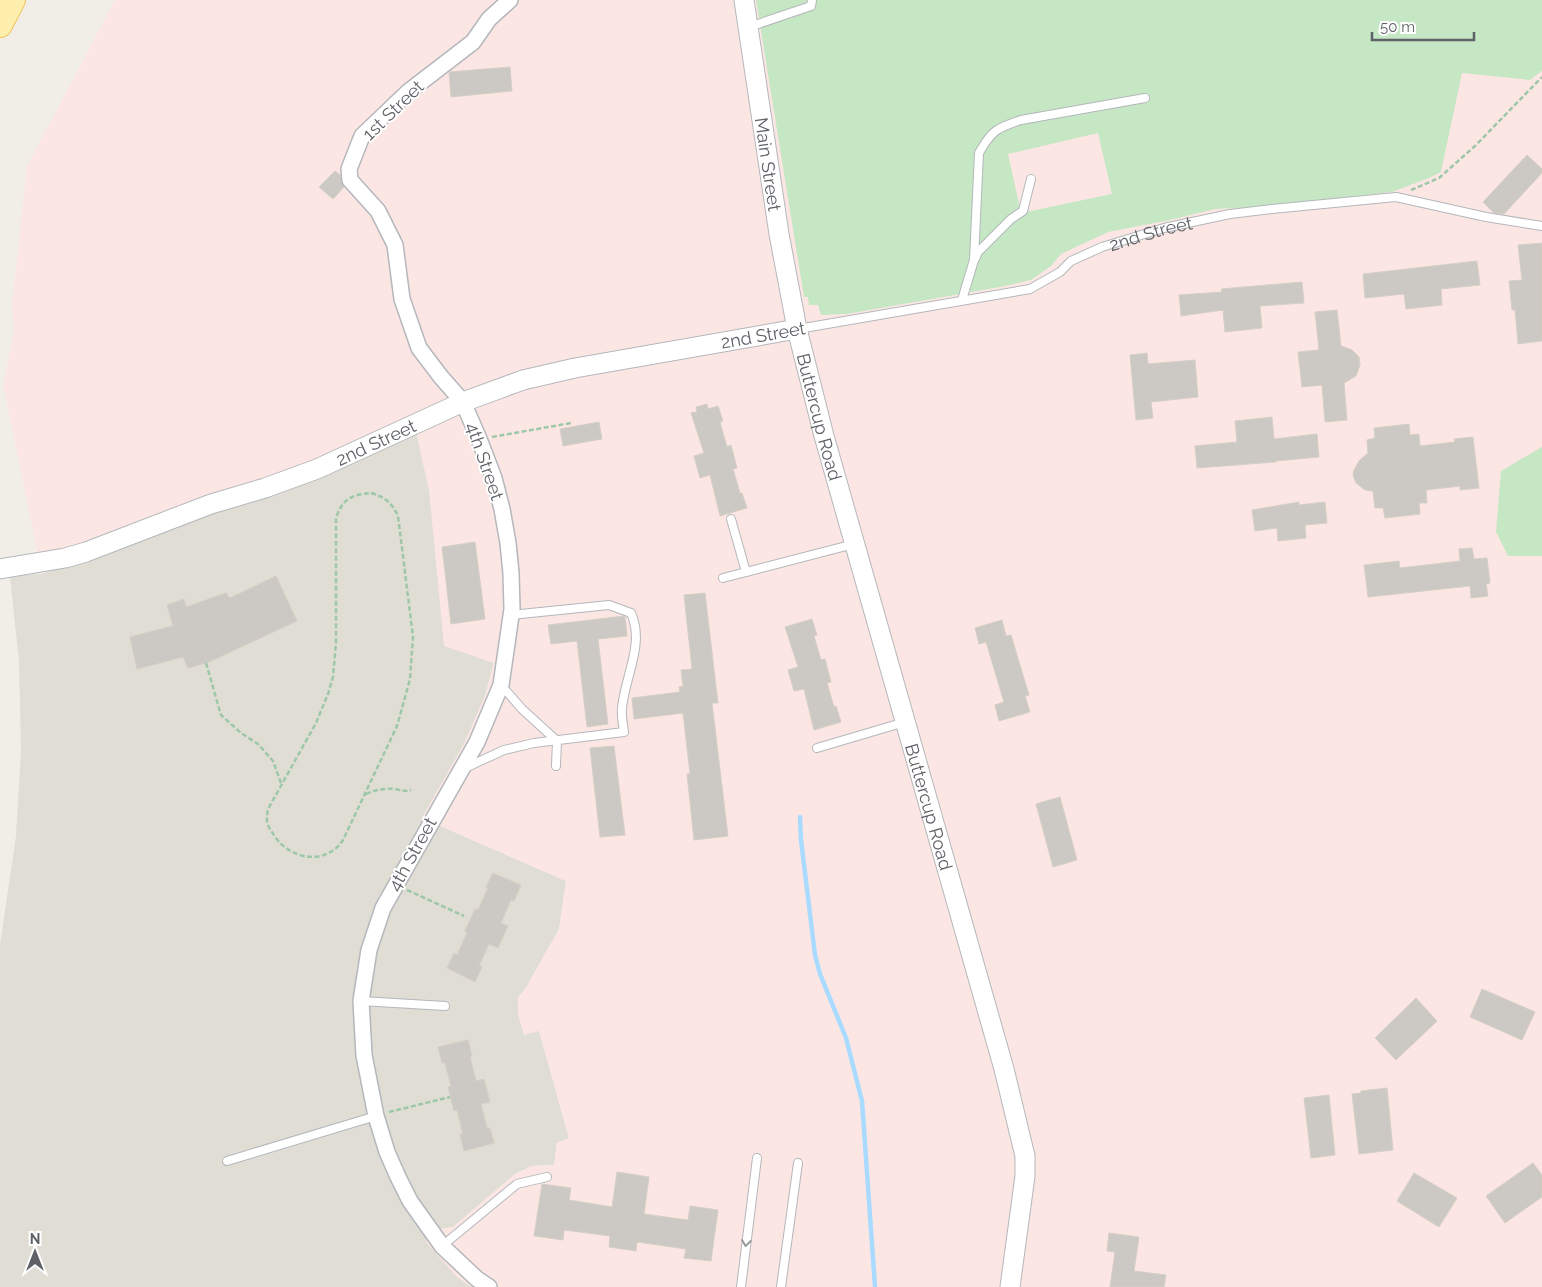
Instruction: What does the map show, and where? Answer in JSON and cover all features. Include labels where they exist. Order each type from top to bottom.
[{"type":"main road","points":[[0,26],[13,0]]},
{"type":"street","name":"1st Street","points":[[463,402],[418,348],[402,299],[395,245],[378,211],[350,180],[349,169],[362,136],[408,92],[473,42],[489,20],[510,0]]},
{"type":"street","name":"Main Street","points":[[744,0],[778,234],[797,329]]},
{"type":"street","name":"2nd Street","points":[[0,569],[65,558],[86,552],[211,504],[317,469],[463,402],[523,380],[575,368],[797,329]]},
{"type":"street","name":"Buttercup Road","points":[[797,329],[824,436],[1004,1069],[1025,1156],[1025,1176],[1010,1287]]},
{"type":"street","name":"4th Street","points":[[463,402],[494,478],[505,526],[511,573],[511,615],[501,685],[477,742],[383,908],[369,950],[361,1001],[364,1054],[376,1116],[386,1152],[410,1201],[442,1246],[477,1279],[489,1287]]},
{"type":"lane","points":[[749,27],[811,6],[812,0]]},
{"type":"lane","points":[[974,260],[979,153],[988,137],[1002,127],[1021,120],[1145,98]]},
{"type":"lane","points":[[962,300],[978,252],[1023,211],[1031,178]]},
{"type":"lane","name":"2nd Street","points":[[797,329],[1030,289],[1060,272],[1072,261],[1102,246],[1164,228],[1230,214],[1396,197],[1542,226]]},
{"type":"lane","points":[[731,519],[746,572]]},
{"type":"lane","points":[[723,578],[855,544]]},
{"type":"lane","points":[[461,770],[504,750],[534,743],[624,732],[621,709],[637,637],[631,613],[609,605],[511,615]]},
{"type":"lane","points":[[501,685],[522,709],[557,740]]},
{"type":"lane","points":[[816,748],[905,722]]},
{"type":"lane","points":[[556,766],[557,740]]},
{"type":"lane","points":[[361,1001],[445,1006]]},
{"type":"lane","points":[[228,1161],[376,1116]]},
{"type":"lane","points":[[741,1287],[757,1158]]},
{"type":"lane","points":[[781,1287],[798,1163]]},
{"type":"lane","points":[[442,1246],[517,1184],[547,1177]]},
{"type":"path","points":[[1396,197],[1439,178],[1475,146],[1542,77]]},
{"type":"path","points":[[479,439],[571,423]]},
{"type":"path","points":[[371,493],[381,496],[387,499],[393,506],[398,516],[413,637],[410,679],[397,726],[343,840],[335,849],[319,856],[307,857],[291,853],[279,841],[266,820],[268,809],[281,783],[316,723],[328,694],[332,677],[336,642],[336,518],[344,501],[355,495],[371,493]]},
{"type":"path","points":[[206,663],[221,715],[241,733],[258,744],[273,761],[281,783]]},
{"type":"path","points":[[366,794],[380,789],[395,789],[403,792],[411,790]]},
{"type":"path","points":[[395,884],[464,916]]},
{"type":"path","points":[[376,1116],[450,1097]]},
{"type":"shaded area","points":[[115,0],[1542,0],[1542,1287],[471,1287],[456,1276],[426,1242],[441,1229],[453,1227],[515,1174],[532,1166],[554,1165],[557,1143],[569,1138],[539,1031],[524,1035],[518,1015],[518,998],[527,986],[559,929],[566,881],[422,818],[464,744],[485,696],[494,663],[444,646],[429,490],[416,431],[264,494],[42,574],[3,385],[14,331],[12,303],[27,166]]},
{"type":"shaded area","points":[[416,431],[429,490],[494,662],[485,696],[464,744],[422,818],[566,881],[559,929],[527,986],[518,998],[518,1015],[539,1031],[569,1138],[557,1143],[554,1165],[532,1166],[515,1174],[453,1227],[441,1229],[456,1276],[471,1287],[0,1287],[0,945],[16,836],[21,750],[19,662],[10,576],[42,574]]},
{"type":"green space","points":[[756,0],[1542,0],[1542,71],[1530,80],[1462,73],[1441,172],[1429,178],[1392,192],[1258,207],[1215,209],[1108,232],[1061,254],[1051,266],[1031,280],[1000,287],[847,314],[821,315],[818,305],[809,305],[808,297],[804,297]],"holes":[[[1098,133],[1112,194],[1021,213],[1008,154]]]},
{"type":"green space","points":[[1542,447],[1542,556],[1508,556],[1496,532],[1501,471]]},
{"type":"building","points":[[510,67],[512,91],[451,97],[449,72]]},
{"type":"building","points":[[1527,155],[1542,169],[1542,173],[1504,214],[1494,213],[1483,202]]},
{"type":"building","points":[[335,171],[340,175],[344,187],[333,199],[319,187]]},
{"type":"building","points":[[1542,243],[1542,341],[1518,344],[1515,310],[1512,310],[1509,281],[1522,280],[1518,245]]},
{"type":"building","points":[[1477,261],[1480,285],[1441,289],[1442,305],[1406,309],[1404,294],[1365,298],[1363,274]]},
{"type":"building","points":[[1302,282],[1304,303],[1260,306],[1262,328],[1225,332],[1223,310],[1181,316],[1179,295],[1222,292],[1221,289]]},
{"type":"building","points":[[1337,310],[1341,346],[1352,350],[1359,357],[1360,365],[1356,376],[1344,383],[1347,420],[1325,422],[1322,385],[1302,387],[1298,352],[1319,350],[1315,312]]},
{"type":"building","points":[[1147,353],[1148,364],[1195,360],[1198,397],[1151,402],[1153,418],[1136,420],[1130,355]]},
{"type":"building","points":[[707,404],[708,409],[718,406],[723,421],[720,422],[727,447],[731,445],[737,468],[733,469],[740,493],[742,493],[747,508],[720,516],[710,475],[700,478],[694,456],[704,453],[691,413],[697,412],[696,407]]},
{"type":"building","points":[[1272,417],[1274,439],[1317,434],[1319,457],[1197,468],[1195,446],[1237,442],[1235,421]]},
{"type":"building","points":[[599,422],[602,439],[563,446],[560,429]]},
{"type":"building","points":[[1409,424],[1410,435],[1419,434],[1420,446],[1455,442],[1454,439],[1473,437],[1479,488],[1460,490],[1460,486],[1426,490],[1427,503],[1419,503],[1420,514],[1385,518],[1383,508],[1375,508],[1373,491],[1365,490],[1356,483],[1353,475],[1354,470],[1359,461],[1368,453],[1367,440],[1375,438],[1374,428]]},
{"type":"building","points":[[1299,502],[1299,505],[1325,502],[1327,523],[1305,525],[1306,538],[1278,541],[1277,528],[1255,531],[1252,510]]},
{"type":"building","points":[[475,542],[485,619],[451,624],[442,547]]},
{"type":"building","points":[[1472,548],[1474,559],[1487,558],[1490,583],[1486,584],[1488,596],[1471,598],[1470,586],[1368,597],[1364,565],[1399,561],[1400,568],[1460,561],[1459,549]]},
{"type":"building","points":[[276,576],[297,621],[209,662],[188,668],[183,657],[137,669],[130,637],[173,626],[167,605],[184,599],[186,607],[226,593],[230,598]]},
{"type":"building","points":[[705,593],[718,703],[712,703],[728,836],[694,840],[687,774],[690,774],[683,713],[634,719],[632,698],[680,692],[679,687],[683,686],[681,670],[692,669],[684,595]]},
{"type":"building","points":[[624,616],[627,636],[598,639],[608,724],[587,727],[577,641],[551,644],[548,625]]},
{"type":"building","points":[[812,619],[817,635],[814,636],[821,660],[825,659],[831,682],[827,683],[834,707],[836,706],[841,722],[814,730],[804,689],[794,691],[788,670],[798,667],[785,627]]},
{"type":"building","points":[[1002,620],[1006,636],[1011,635],[1029,695],[1025,696],[1030,712],[999,721],[995,705],[1004,702],[986,642],[979,644],[975,628]]},
{"type":"building","points":[[614,746],[625,835],[600,837],[590,748]]},
{"type":"building","points":[[1060,797],[1077,860],[1053,867],[1036,804]]},
{"type":"building","points":[[493,873],[521,885],[514,901],[511,900],[501,923],[508,926],[498,948],[489,944],[479,966],[482,967],[475,982],[447,968],[454,953],[457,955],[467,933],[465,931],[475,909],[478,910]]},
{"type":"building","points":[[1482,989],[1535,1012],[1522,1040],[1470,1017]]},
{"type":"building","points":[[1416,998],[1437,1021],[1396,1060],[1375,1038]]},
{"type":"building","points":[[468,1040],[476,1081],[484,1079],[490,1102],[481,1104],[487,1128],[490,1128],[494,1143],[464,1151],[460,1134],[463,1134],[457,1110],[454,1111],[448,1087],[451,1086],[445,1063],[442,1063],[438,1047]]},
{"type":"building","points":[[1387,1088],[1393,1150],[1359,1154],[1352,1094]]},
{"type":"building","points":[[1329,1095],[1335,1155],[1311,1158],[1304,1098]]},
{"type":"building","points":[[1533,1163],[1542,1175],[1542,1197],[1505,1223],[1486,1196]]},
{"type":"building","points":[[617,1172],[649,1177],[644,1214],[688,1220],[690,1206],[718,1210],[711,1261],[684,1258],[686,1249],[637,1242],[636,1251],[609,1247],[610,1236],[564,1230],[563,1240],[534,1236],[542,1184],[571,1188],[569,1200],[612,1207]]},
{"type":"building","points":[[1414,1173],[1457,1198],[1439,1227],[1397,1201]]},
{"type":"building","points":[[1109,1233],[1139,1237],[1134,1271],[1166,1275],[1164,1287],[1110,1287],[1115,1252],[1107,1251]]},
{"type":"waterway","points":[[800,817],[815,955],[820,974],[846,1038],[862,1101],[875,1287]]}]
